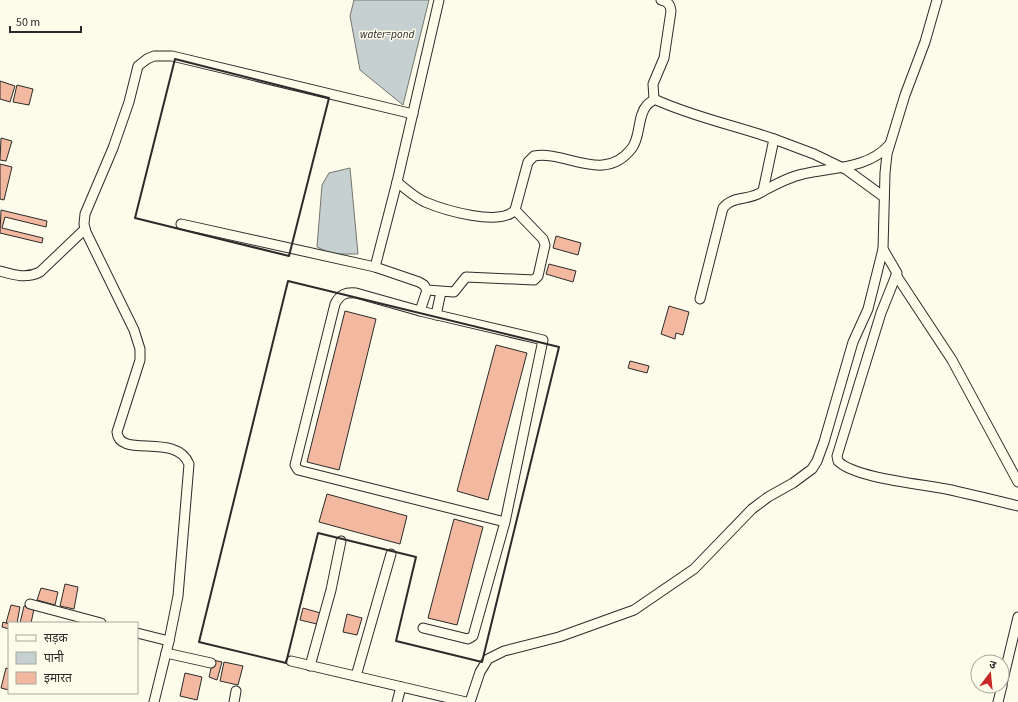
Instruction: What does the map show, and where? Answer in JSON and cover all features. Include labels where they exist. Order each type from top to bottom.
[{"type":"street","points":[[375,267],[397,182],[439,0]]},
{"type":"street","points":[[654,100],[653,84],[664,58],[671,11],[670,5],[666,1],[661,0]]},
{"type":"street","points":[[470,702],[480,672],[488,659],[504,651],[559,637],[634,610],[694,569],[752,509],[804,476],[812,469],[817,461],[824,442],[853,342],[868,309],[883,249],[885,173],[890,144],[905,95],[925,42],[937,0]]},
{"type":"street","points":[[154,702],[178,596],[189,464],[186,457],[178,450],[167,446],[130,446],[119,440],[117,436],[140,360],[140,349],[134,330],[85,229],[85,214],[113,148],[129,102],[138,66],[154,56],[172,56],[413,114]]},
{"type":"street","points":[[397,182],[424,202],[480,218],[503,218],[511,215],[515,210],[528,162],[531,157],[540,155],[549,156],[592,165],[614,162],[624,156],[632,148],[646,106],[654,100]]},
{"type":"street","points":[[654,100],[693,116],[751,131],[814,154],[842,167],[884,197]]},
{"type":"street","points":[[763,191],[774,139]]},
{"type":"street","points":[[700,299],[723,208],[731,201],[753,197],[783,180],[803,174],[842,167],[875,157],[890,144]]},
{"type":"street","points":[[427,290],[454,292],[466,277],[534,280],[538,276],[545,245],[543,239],[515,210]]},
{"type":"street","points":[[181,224],[375,267],[419,282],[424,285],[427,290]]},
{"type":"street","points":[[0,271],[16,276],[34,275],[40,272],[85,229]]},
{"type":"street","points":[[883,249],[896,270],[896,275],[881,313],[855,396],[837,456],[838,462],[848,469],[897,481],[947,489],[1018,506]]},
{"type":"street","points":[[896,275],[952,360],[1018,482]]},
{"type":"street","points":[[420,311],[427,290]]},
{"type":"street","points":[[423,628],[468,639],[473,636],[505,522],[543,340],[420,311],[356,293],[348,292],[337,299],[295,465],[298,470],[505,522]]},
{"type":"street","points":[[436,315],[441,292]]},
{"type":"street","points":[[310,666],[331,590],[341,541]]},
{"type":"street","points":[[356,676],[391,554]]},
{"type":"street","points":[[30,604],[97,622]]},
{"type":"street","points":[[1009,654],[1018,617]]},
{"type":"street","points":[[138,633],[169,641]]},
{"type":"street","points":[[166,653],[211,663]]},
{"type":"street","points":[[291,661],[466,702]]},
{"type":"street","points":[[397,702],[401,687]]},
{"type":"street","points":[[234,702],[236,691]]},
{"type":"water","name":"water=pond","points":[[354,0],[429,0],[403,105],[360,70],[350,16]]},
{"type":"water","points":[[350,168],[358,254],[332,254],[317,247],[322,185],[329,173]]},
{"type":"building","points":[[0,81],[15,86],[10,102],[0,99]]},
{"type":"building","points":[[17,85],[33,89],[29,105],[13,102]]},
{"type":"building","points":[[1,138],[12,141],[6,161],[0,160]]},
{"type":"building","points":[[0,164],[12,167],[4,200],[0,199]]},
{"type":"building","points":[[1,210],[47,221],[46,227],[5,217],[2,228],[43,238],[42,243],[0,233]]},
{"type":"building","points":[[556,236],[581,243],[578,255],[553,248]]},
{"type":"building","points":[[549,264],[576,271],[573,282],[546,274]]},
{"type":"building","points":[[669,306],[689,312],[683,335],[676,333],[675,339],[661,334]]},
{"type":"building","points":[[345,311],[376,319],[339,470],[307,462]]},
{"type":"building","points":[[496,345],[527,353],[488,500],[457,491]]},
{"type":"building","points":[[630,361],[649,366],[647,373],[628,368]]},
{"type":"building","points":[[327,494],[407,516],[400,544],[319,522]]},
{"type":"building","points":[[454,519],[483,527],[457,625],[428,618]]},
{"type":"building","points":[[65,584],[78,587],[74,609],[60,606]]},
{"type":"building","points":[[41,588],[58,592],[55,605],[37,600]]},
{"type":"building","points":[[11,605],[20,607],[17,622],[6,623]]},
{"type":"building","points":[[24,606],[34,609],[31,622],[20,622]]},
{"type":"building","points":[[303,608],[324,614],[321,625],[300,620]]},
{"type":"building","points":[[347,614],[362,618],[357,635],[343,632]]},
{"type":"building","points":[[3,622],[8,624],[8,629],[2,627]]},
{"type":"building","points":[[213,660],[222,662],[217,680],[209,677]]},
{"type":"building","points":[[224,662],[243,666],[238,685],[220,681]]},
{"type":"building","points":[[6,668],[8,669],[8,690],[1,688]]},
{"type":"building","points":[[185,673],[202,677],[197,700],[180,696]]},
{"type":"wall","points":[[175,59],[329,98],[289,256],[135,218],[175,59]]},
{"type":"wall","points":[[288,281],[559,347],[482,662],[396,641],[416,557],[318,533],[286,663],[199,642],[288,281]]}]
